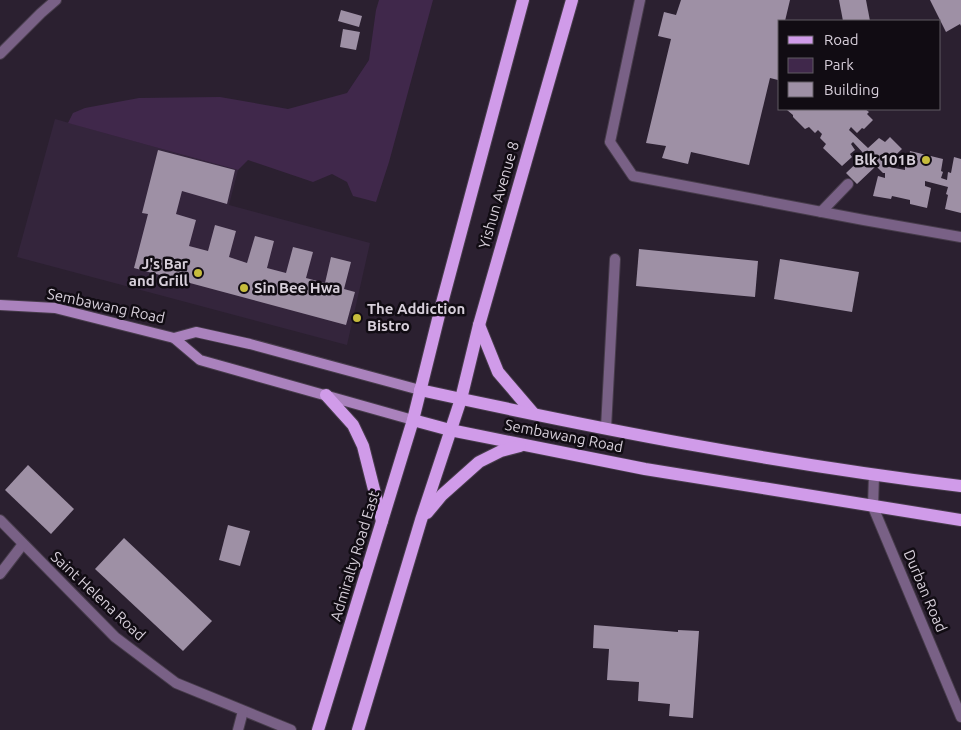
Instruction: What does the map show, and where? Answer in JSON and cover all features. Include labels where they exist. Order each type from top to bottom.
[{"type":"main road","name":"Yishun Avenue 8","points":[[420,390],[523,0]]},
{"type":"main road","name":"Yishun Avenue 8","points":[[461,399],[479,325],[572,0]]},
{"type":"main road","points":[[479,325],[498,372],[533,413]]},
{"type":"main road","name":"Sembawang Road","points":[[420,390],[606,428],[874,476],[961,486]]},
{"type":"main road","name":"Admiralty Road East","points":[[318,730],[414,420],[420,390]]},
{"type":"main road","points":[[326,396],[353,425],[363,446],[382,520]]},
{"type":"main road","points":[[358,730],[461,399]]},
{"type":"main road","name":"Sembawang Road","points":[[414,420],[450,430],[644,468],[961,520]]},
{"type":"main road","points":[[422,520],[442,495],[479,462],[501,451],[525,445]]},
{"type":"street","points":[[0,54],[56,0]]},
{"type":"street","points":[[640,0],[610,142],[633,176],[821,212],[961,236]]},
{"type":"street","points":[[821,212],[848,184]]},
{"type":"street","points":[[606,428],[615,259]]},
{"type":"street","name":"Sembawang Road","points":[[0,305],[56,308],[174,338],[200,360],[414,420]]},
{"type":"street","name":"Sembawang Road","points":[[174,338],[196,332],[250,344],[420,390]]},
{"type":"street","name":"Durban Road","points":[[874,476],[873,507],[961,717]]},
{"type":"street","name":"Saint Helena Road","points":[[0,520],[115,637],[176,683],[291,730]]},
{"type":"street","points":[[0,574],[23,544]]},
{"type":"street","points":[[238,730],[243,711]]},
{"type":"shaded area","points":[[55,119],[238,170],[229,205],[370,243],[347,345],[17,257]]},
{"type":"green space","points":[[379,0],[433,0],[389,162],[376,202],[353,196],[347,182],[332,174],[313,182],[248,160],[238,170],[68,123],[73,113],[85,108],[139,98],[220,97],[288,109],[347,93],[369,60]]},
{"type":"building","points":[[681,0],[790,0],[785,20],[778,20],[778,80],[770,78],[749,165],[691,152],[688,164],[662,158],[666,146],[646,143],[671,39],[658,36],[664,12],[676,15]]},
{"type":"building","points":[[839,0],[866,0],[870,20],[843,20]]},
{"type":"building","points":[[930,0],[961,0],[961,26],[960,24],[946,32]]},
{"type":"building","points":[[341,10],[362,16],[359,27],[338,21]]},
{"type":"building","points":[[343,29],[360,32],[356,50],[340,47]]},
{"type":"building","name":"Blk 101B","points":[[787,110],[866,110],[869,112],[867,114],[873,120],[857,133],[851,127],[849,130],[868,148],[879,138],[885,142],[890,137],[902,149],[884,166],[905,170],[905,163],[908,163],[910,151],[943,159],[941,178],[947,180],[948,172],[951,173],[954,157],[961,159],[961,213],[945,209],[948,187],[925,181],[925,186],[931,188],[927,208],[910,204],[910,200],[892,196],[891,199],[873,196],[878,176],[885,178],[885,173],[876,166],[857,184],[846,173],[865,155],[853,142],[851,144],[855,150],[850,154],[852,157],[842,166],[823,148],[826,144],[820,138],[822,134],[818,130],[815,133],[809,127],[805,129]]},
{"type":"building","points":[[158,150],[235,170],[227,204],[182,191],[176,214],[196,220],[189,246],[208,251],[215,225],[236,231],[229,257],[247,263],[255,236],[274,241],[267,268],[286,273],[293,247],[313,252],[306,278],[325,283],[331,257],[351,262],[344,289],[355,292],[346,325],[134,268],[148,214],[142,213]]},
{"type":"building","points":[[639,249],[758,261],[755,297],[636,286]]},
{"type":"building","points":[[780,259],[859,272],[852,312],[774,299]]},
{"type":"building","points":[[28,465],[74,509],[51,534],[5,490]]},
{"type":"building","points":[[228,525],[250,531],[240,566],[219,560]]},
{"type":"building","points":[[124,538],[212,621],[183,651],[95,569]]},
{"type":"building","points":[[594,625],[678,632],[678,630],[699,631],[693,718],[669,716],[670,704],[638,701],[639,682],[607,680],[609,649],[593,648]]},
{"type":"place","name":"Blk 101B","points":[[926,160]]},
{"type":"place","name":"J's Bar and Grill","points":[[198,273]]},
{"type":"place","name":"Sin Bee Hwa","points":[[244,288]]},
{"type":"place","name":"The Addiction Bistro","points":[[357,318]]}]
